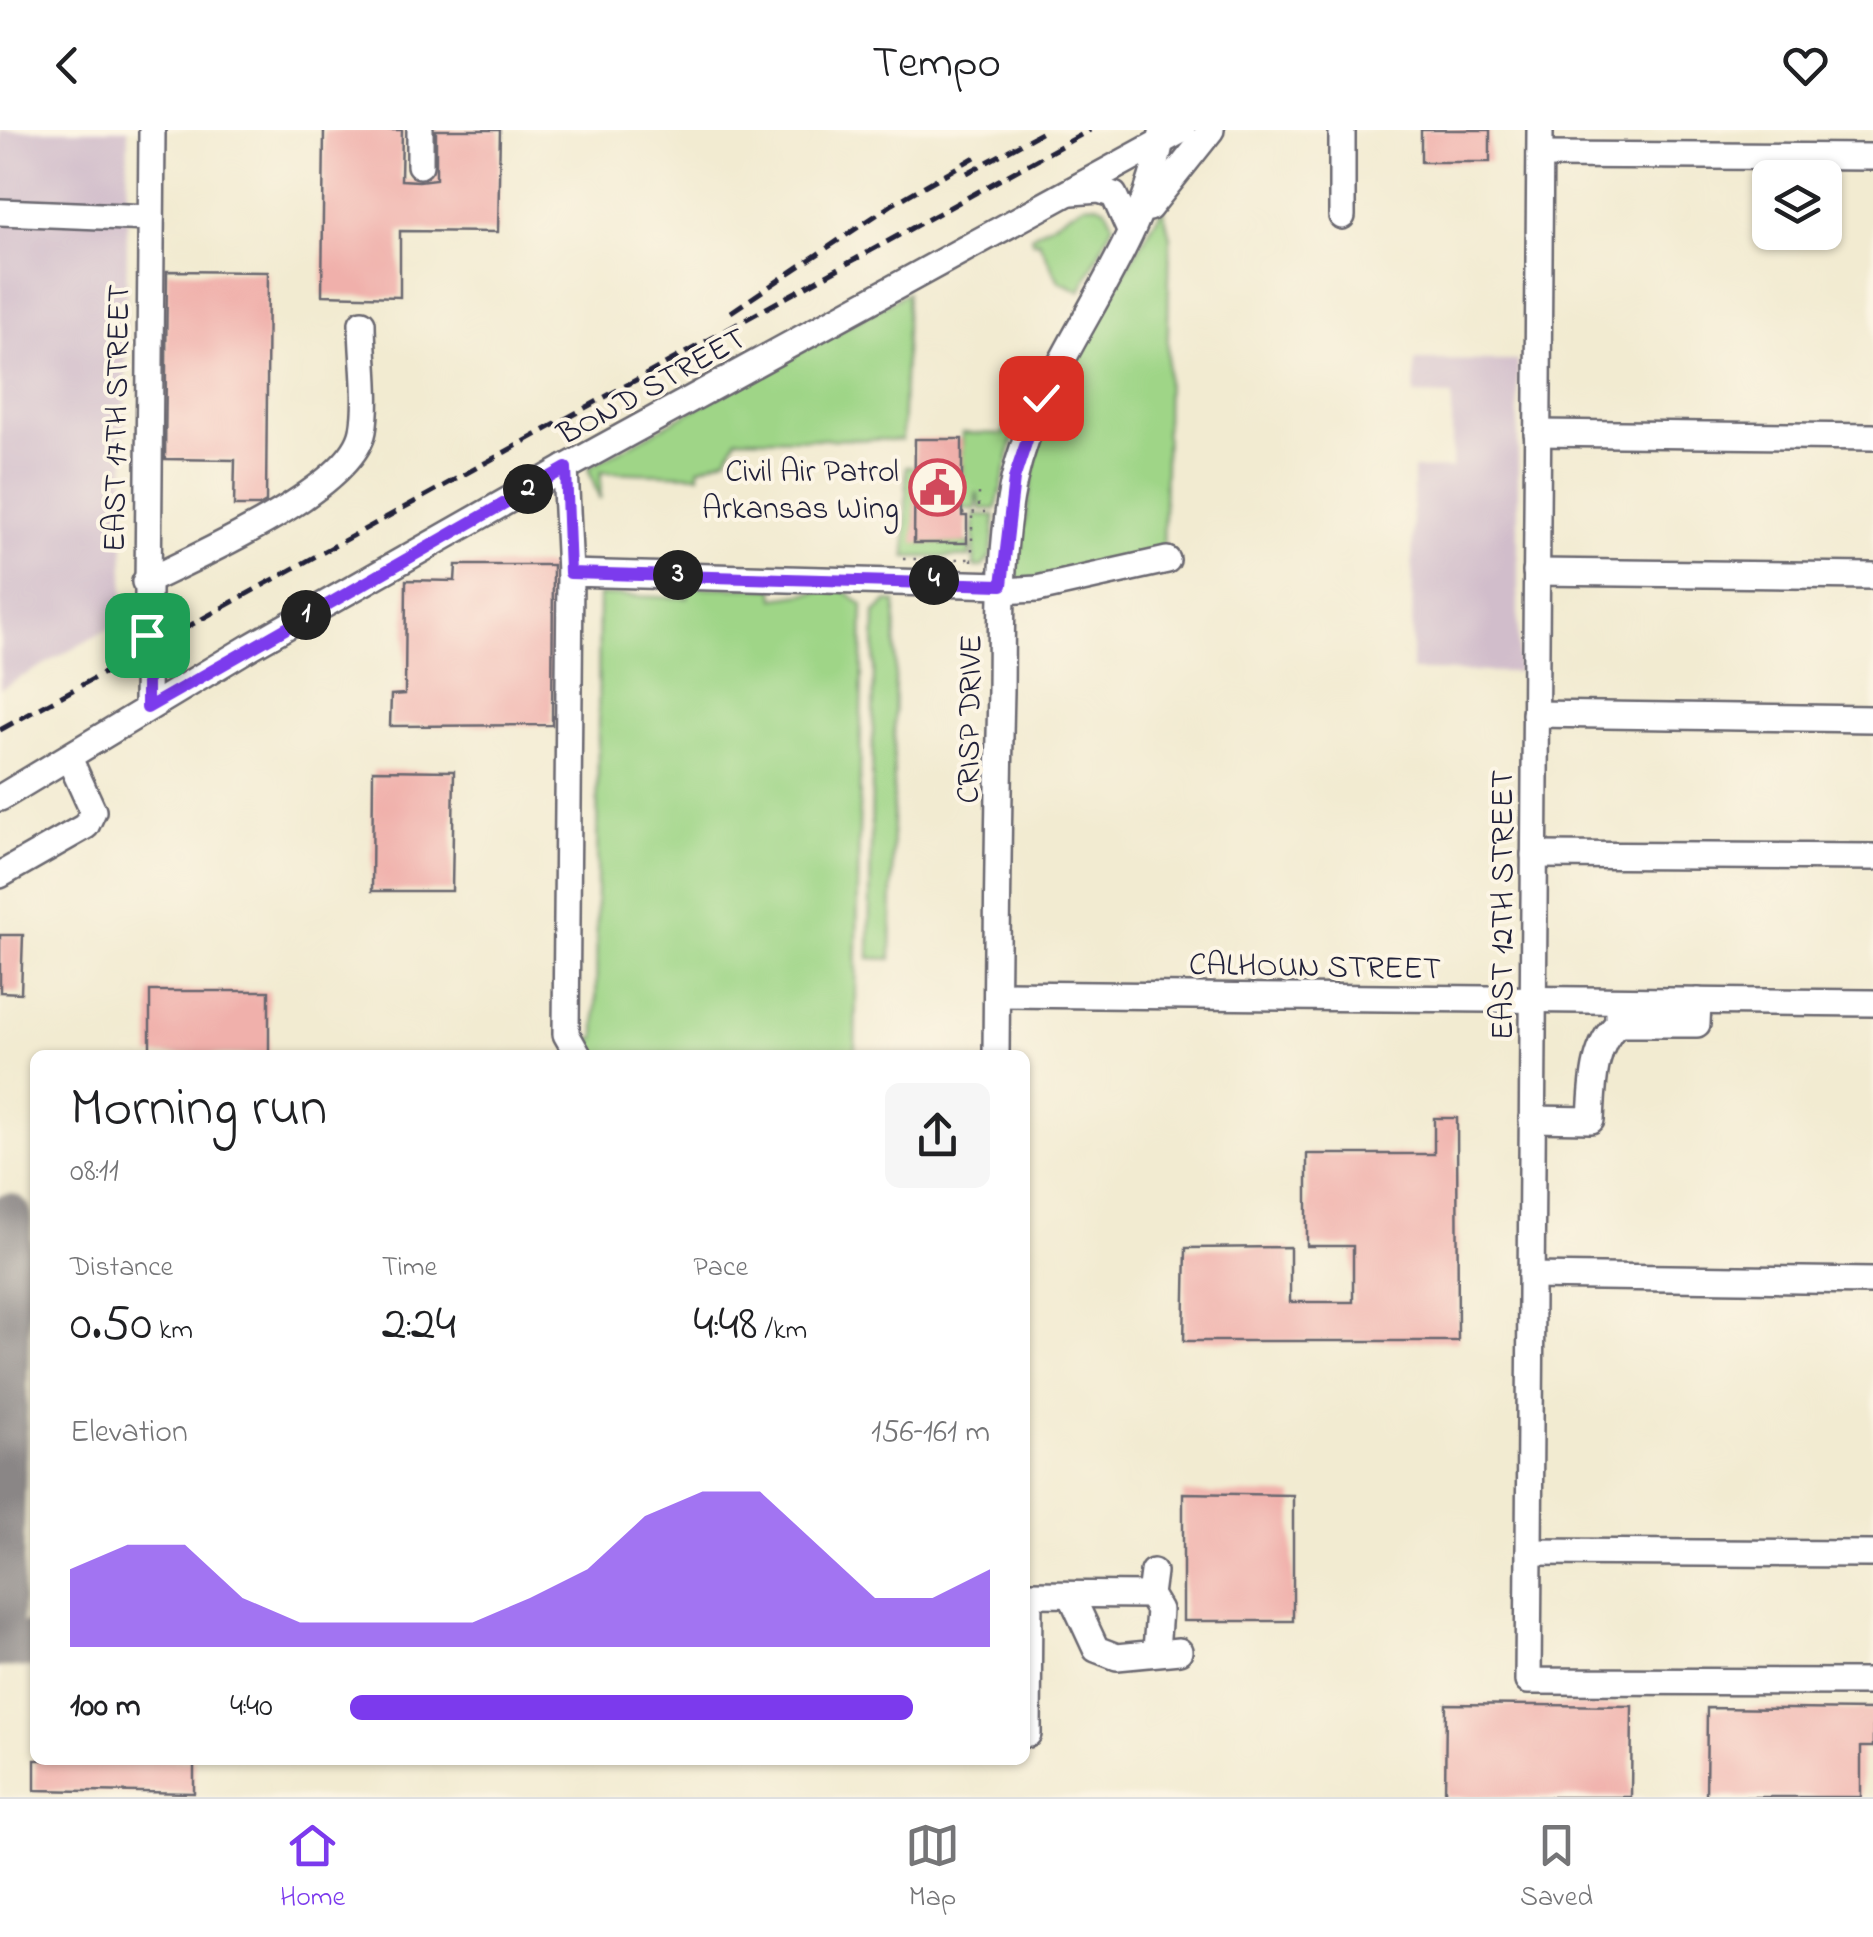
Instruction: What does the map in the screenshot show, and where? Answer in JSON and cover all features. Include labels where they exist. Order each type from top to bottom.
[{"type":"street","name":"EAST 17TH STREET","points":[[147,708],[145,582],[152,130]]},
{"type":"street","points":[[420,130],[420,165]]},
{"type":"street","name":"CRISP DRIVE","points":[[1130,231],[1212,130]]},
{"type":"street","points":[[1342,130],[1342,216]]},
{"type":"street","name":"CRISP DRIVE","points":[[996,1050],[1002,588],[1007,522],[1026,437],[1058,361],[1130,231],[1168,134]]},
{"type":"street","name":"BOND STREET","points":[[0,798],[147,708],[566,468],[1168,134]]},
{"type":"street","points":[[1540,142],[1873,156]]},
{"type":"street","name":"EAST 12TH STREET","points":[[1540,142],[1528,1681],[1873,1682]]},
{"type":"street","points":[[1067,192],[1099,190],[1114,195],[1130,231]]},
{"type":"street","points":[[0,212],[151,218]]},
{"type":"street","points":[[145,582],[260,525],[340,470],[363,434],[362,323]]},
{"type":"street","points":[[1538,433],[1873,437]]},
{"type":"street","points":[[566,468],[572,1044]]},
{"type":"street","points":[[570,573],[1037,589],[1168,560]]},
{"type":"street","points":[[1536,572],[1873,576]]},
{"type":"street","points":[[1535,714],[1873,719]]},
{"type":"street","points":[[0,874],[86,826],[94,811],[68,758]]},
{"type":"street","points":[[1534,855],[1873,856]]},
{"type":"street","name":"CALHOUN STREET","points":[[997,994],[1533,1000],[1618,1012],[1698,1001],[1873,1003]]},
{"type":"street","points":[[1532,1119],[1591,1120],[1598,1058],[1618,1012]]},
{"type":"street","points":[[1531,1276],[1873,1282]]},
{"type":"street","points":[[1529,1552],[1873,1554]]},
{"type":"street","points":[[1030,1594],[1081,1594],[1152,1584],[1167,1650],[1116,1657],[1096,1649],[1081,1594]]},
{"type":"path","points":[[979,493],[979,512]]},
{"type":"path","points":[[962,512],[996,512]]},
{"type":"path","points":[[972,512],[972,568]]},
{"type":"path","points":[[904,560],[972,559]]},
{"type":"shaded area","points":[[0,130],[128,130],[123,621],[0,689]]},
{"type":"shaded area","points":[[1415,360],[1518,361],[1518,672],[1412,671],[1413,469],[1452,468],[1452,396],[1414,395]]},
{"type":"green space","points":[[1083,205],[1106,208],[1113,224],[1080,291],[1059,281],[1038,240],[1033,242],[1031,236]]},
{"type":"green space","points":[[1163,208],[1170,237],[1163,555],[1015,582],[1039,438],[1094,321]]},
{"type":"green space","points":[[907,293],[902,440],[737,438],[727,457],[699,468],[699,475],[601,472],[600,500],[588,468]]},
{"type":"green space","points":[[1005,426],[1016,426],[996,509],[981,509],[977,492],[976,509],[962,509],[962,433],[1004,434]]},
{"type":"green space","points":[[906,467],[915,467],[915,542],[969,543],[970,557],[906,557]]},
{"type":"green space","points":[[974,515],[995,515],[991,556],[982,567],[974,567]]},
{"type":"green space","points":[[689,587],[774,588],[775,598],[841,588],[863,605],[855,1050],[584,1050],[578,1038],[596,1038],[599,595],[688,598]]},
{"type":"green space","points":[[888,601],[896,602],[891,959],[869,958],[875,613]]},
{"type":"building","points":[[324,130],[402,130],[401,180],[419,181],[436,179],[436,130],[500,130],[498,232],[400,231],[400,297],[322,295]]},
{"type":"building","points":[[1421,130],[1490,130],[1490,162],[1421,162]]},
{"type":"building","points":[[167,271],[268,272],[266,502],[259,506],[234,506],[235,460],[165,459]]},
{"type":"building","name":"Civil Air Patrol Arkansas Wing","points":[[915,439],[962,439],[962,516],[967,516],[967,543],[914,543]]},
{"type":"building","points":[[456,565],[553,565],[552,725],[390,726],[391,695],[405,694],[406,580],[455,581]]},
{"type":"building","points":[[373,770],[454,771],[452,891],[372,891]]},
{"type":"building","points":[[0,935],[23,935],[21,993],[0,992]]},
{"type":"building","points":[[150,991],[269,991],[269,1050],[150,1050]]},
{"type":"building","points":[[1434,1118],[1457,1118],[1458,1341],[1184,1341],[1186,1248],[1290,1247],[1290,1302],[1353,1302],[1353,1246],[1307,1246],[1307,1154],[1434,1154]]},
{"type":"building","points":[[1183,1493],[1293,1495],[1293,1621],[1183,1621]]},
{"type":"building","points":[[1446,1704],[1632,1706],[1631,1797],[1445,1797]]},
{"type":"building","points":[[1707,1708],[1873,1710],[1873,1747],[1861,1747],[1861,1797],[1706,1797]]},
{"type":"building","points":[[35,1765],[194,1765],[194,1793],[35,1790]]},
{"type":"taxiway","points":[[0,1618],[9,1216]]},
{"type":"taxiway","points":[[0,1645],[30,1645]]},
{"type":"railway","points":[[967,173],[1046,130]]},
{"type":"railway","points":[[0,730],[1090,130]]},
{"type":"railway","points":[[731,312],[893,204],[975,157]]},
{"type":"place","name":"Civil Air Patrol Arkansas Wing","points":[[938,488]]},
{"type":"route","points":[[147,635],[147,708],[566,468],[570,573],[1002,585],[1014,479],[1041,398]]}]
